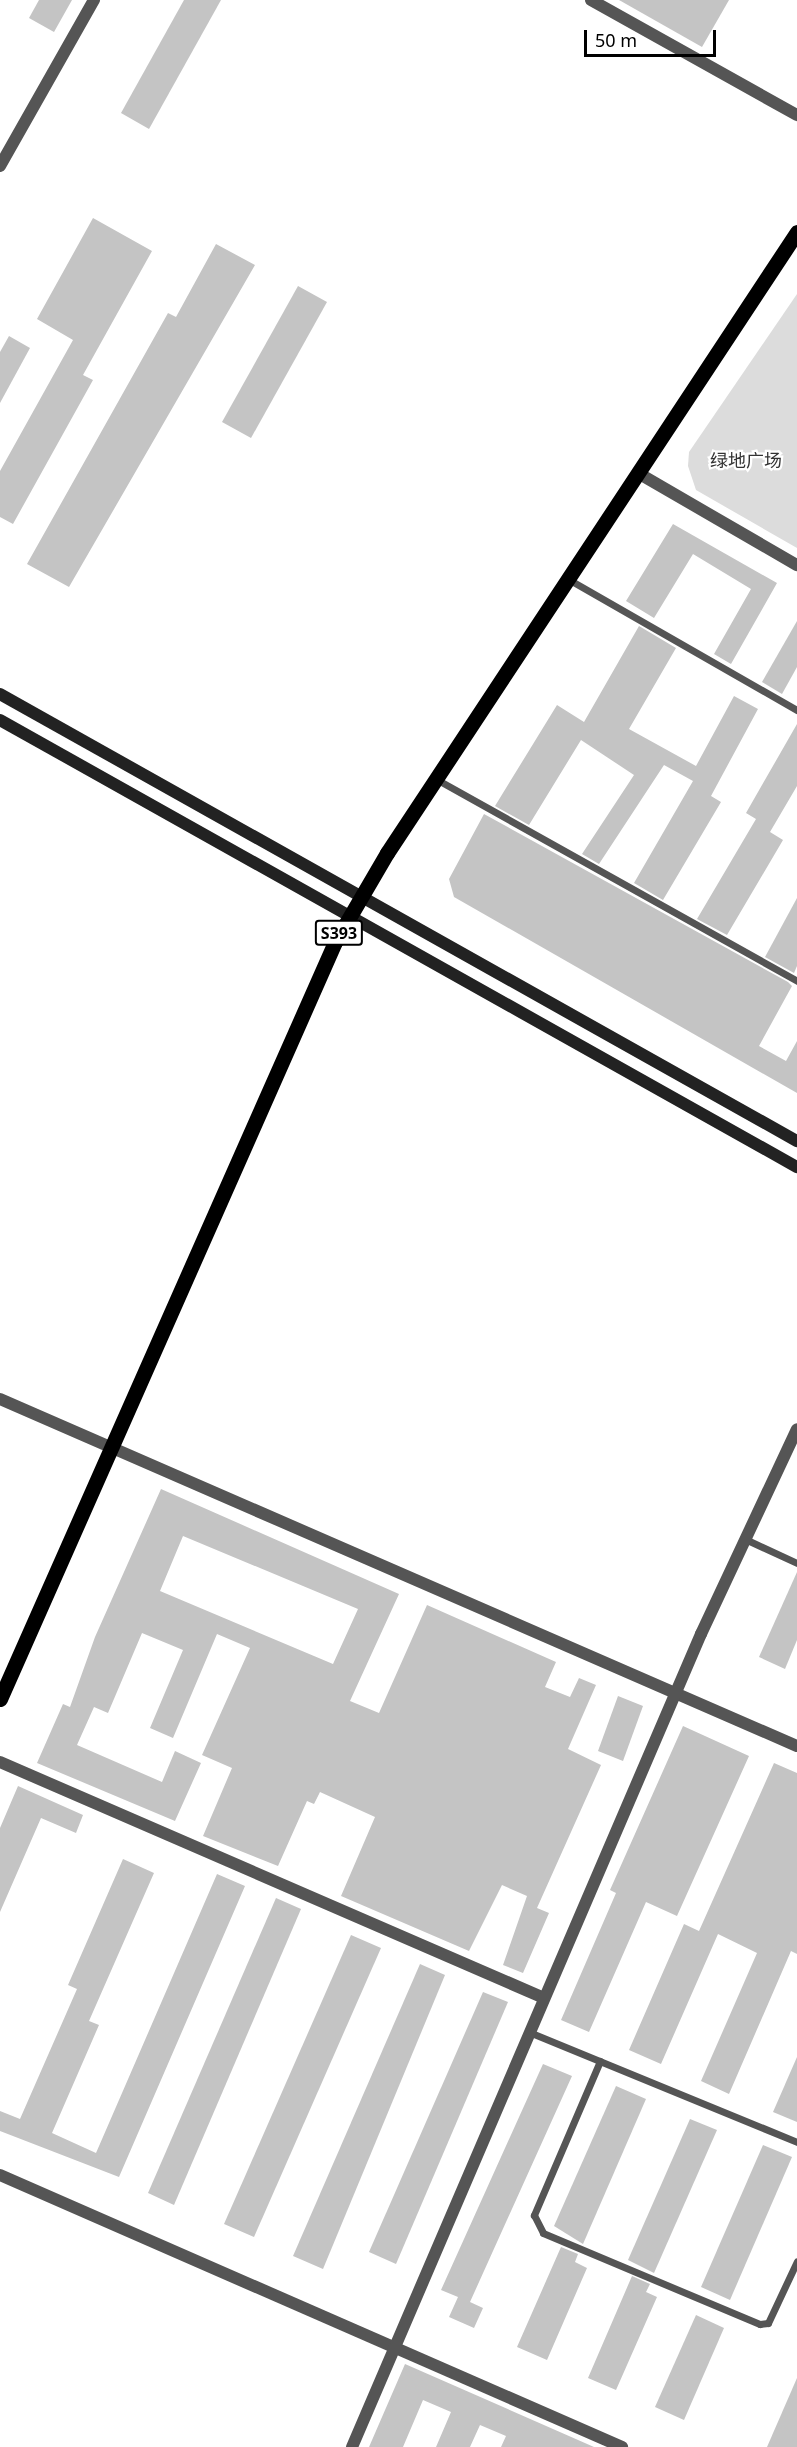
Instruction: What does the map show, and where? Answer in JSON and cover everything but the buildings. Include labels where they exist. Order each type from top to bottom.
[{"type":"main road","name":"S393","points":[[0,1699],[313,982],[361,896],[436,779],[797,232]]},
{"type":"main road","points":[[0,694],[797,1141]]},
{"type":"main road","points":[[0,720],[797,1167]]},
{"type":"street","points":[[0,166],[94,0]]},
{"type":"street","points":[[591,0],[797,115]]},
{"type":"street","points":[[638,472],[797,564]]},
{"type":"street","points":[[0,1399],[797,1746]]},
{"type":"street","points":[[352,2447],[676,1692],[797,1430]]},
{"type":"street","points":[[0,1762],[544,1998]]},
{"type":"street","points":[[0,2175],[622,2447]]},
{"type":"lane","points":[[568,579],[797,710]]},
{"type":"lane","points":[[436,779],[797,981]]},
{"type":"lane","points":[[746,1539],[797,1563]]},
{"type":"lane","points":[[529,2032],[797,2142]]},
{"type":"lane","points":[[600,2061],[534,2215],[543,2233],[760,2324],[768,2323],[797,2261]]},
{"type":"green space","name":"绿地广场","points":[[797,294],[797,548],[696,490],[688,466],[689,452]]}]
